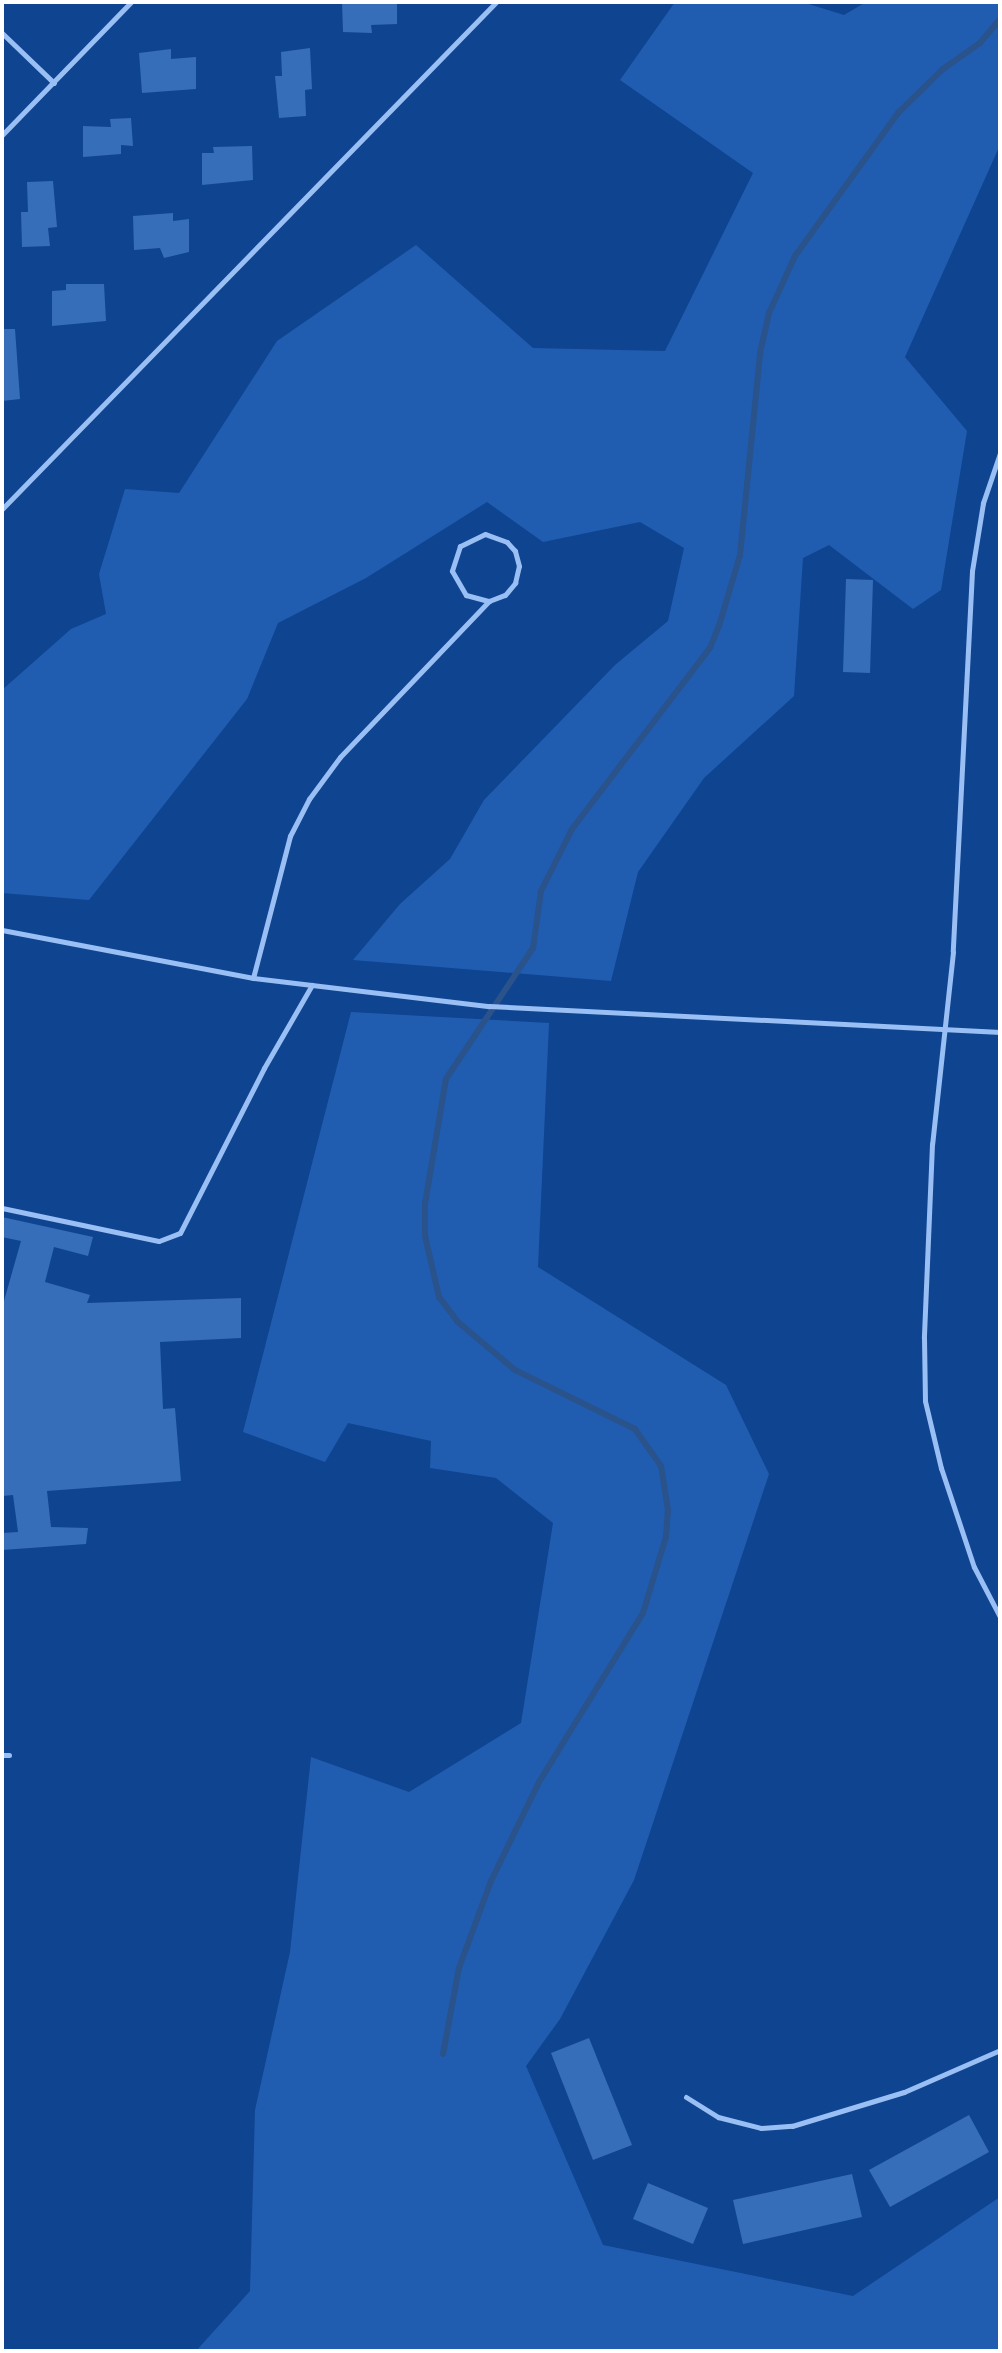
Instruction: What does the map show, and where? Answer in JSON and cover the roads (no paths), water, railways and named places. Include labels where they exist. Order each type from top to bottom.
[{"type":"lane","points":[[2,135],[131,2]]},
{"type":"lane","points":[[2,509],[496,2]]},
{"type":"lane","points":[[2,33],[54,83]]},
{"type":"lane","points":[[1000,453],[983,503],[972,570],[953,952],[932,1144],[925,1401],[941,1468],[974,1567],[1000,1617]]},
{"type":"lane","points":[[253,978],[290,836],[309,799],[340,757],[489,601],[505,595],[515,583],[519,566],[507,542],[485,534],[460,546],[452,571],[466,595],[489,601]]},
{"type":"lane","points":[[2,932],[253,978],[489,1006],[1000,1032]]},
{"type":"lane","points":[[2,1208],[159,1241],[180,1233],[264,1068],[312,985]]},
{"type":"lane","points":[[686,2097],[718,2117],[761,2128],[792,2126],[904,2092],[1000,2050]]},
{"type":"waterway","points":[[443,2054],[459,1968],[491,1881],[539,1782],[643,1613],[666,1537],[668,1510],[661,1466],[635,1429],[515,1370],[458,1322],[439,1297],[425,1236],[425,1204],[446,1079],[533,948],[541,891],[572,829],[710,648],[740,555],[760,353],[769,313],[795,256],[898,113],[943,69],[980,43],[1000,19]]}]
